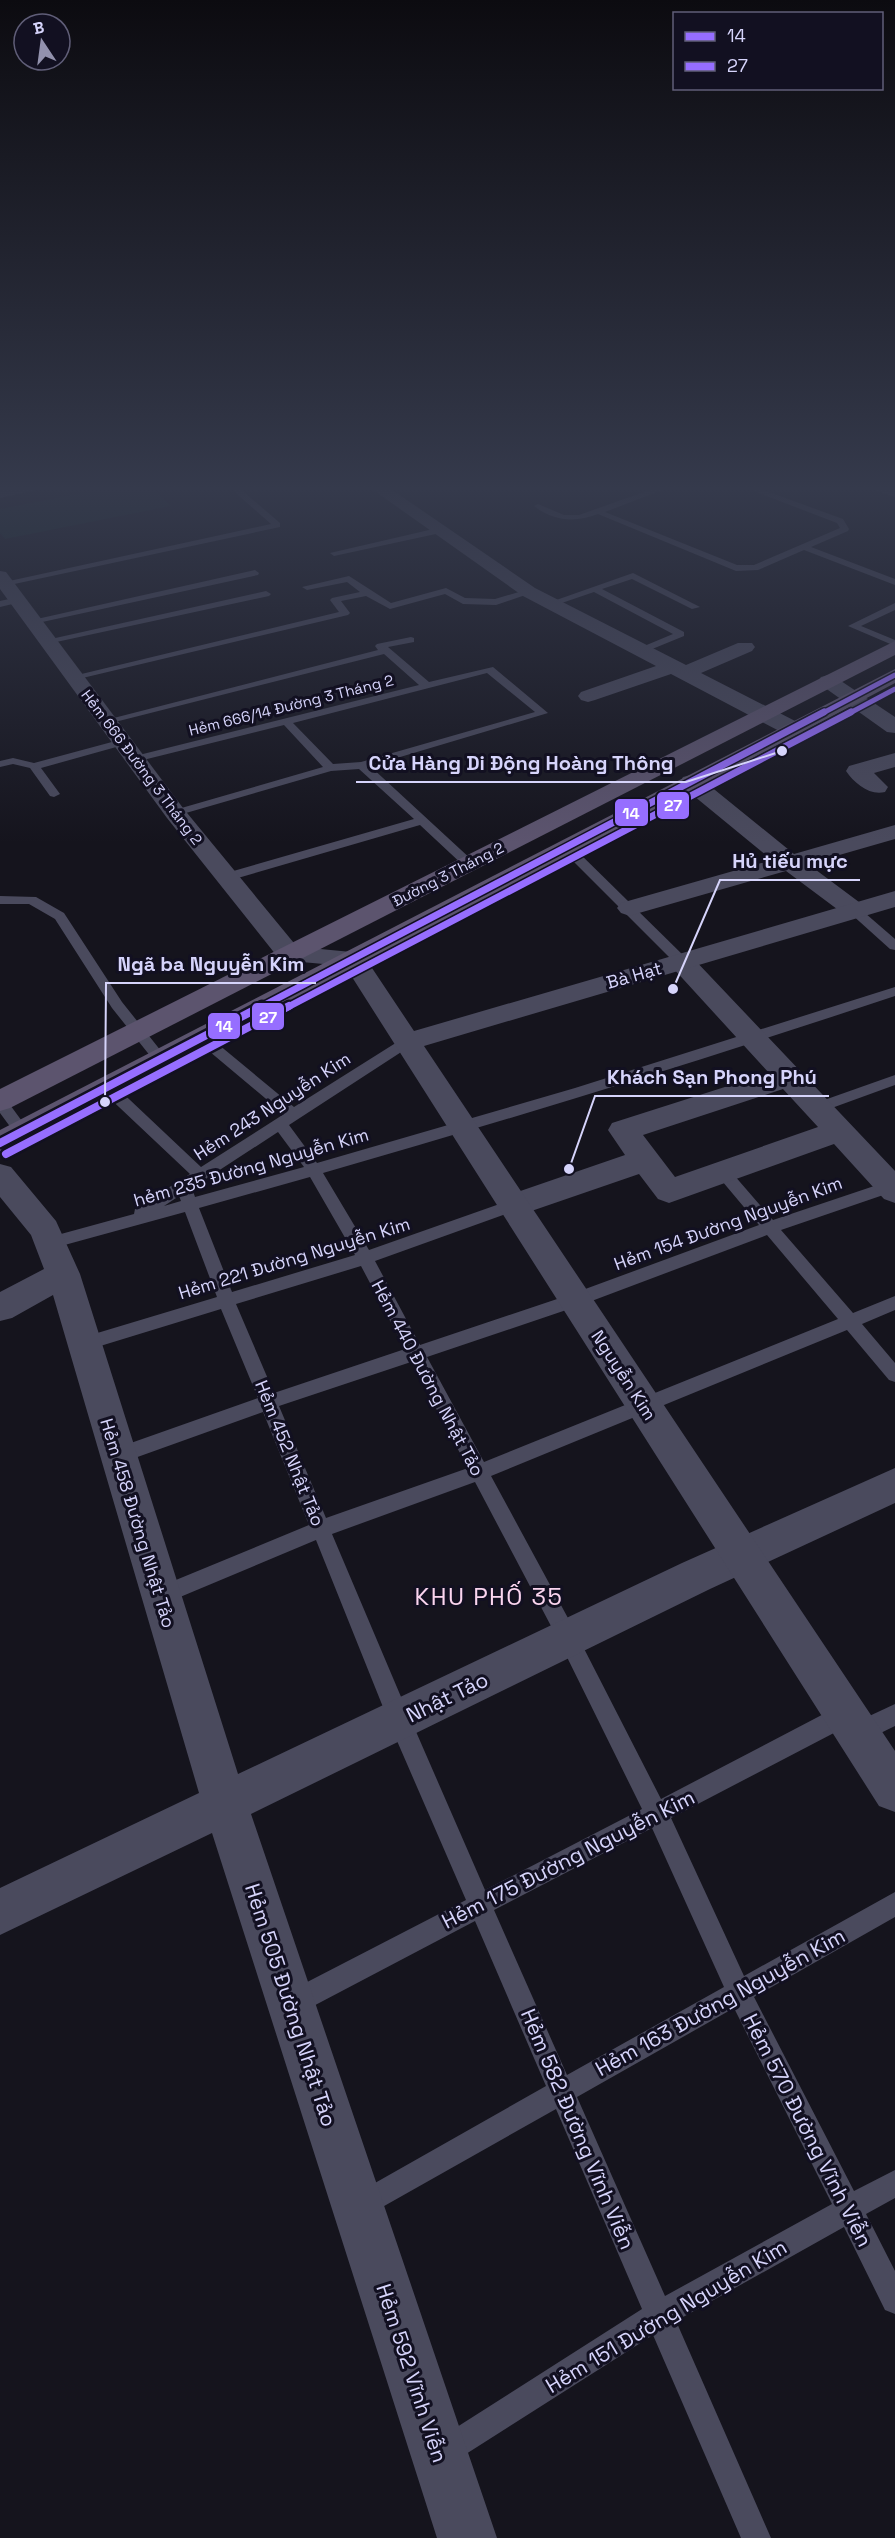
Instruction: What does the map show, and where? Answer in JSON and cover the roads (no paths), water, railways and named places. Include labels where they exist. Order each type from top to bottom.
[{"type":"main road","name":"Đường 3 Tháng 2","points":[[0,1102],[895,647]]},
{"type":"main road","name":"Đường 3 Tháng 2","points":[[11,1138],[895,675]]},
{"type":"street","name":"Hẻm 666 Đường 3 Tháng 2","points":[[19,605],[33,621],[175,813],[289,954]]},
{"type":"street","points":[[553,605],[793,729]]},
{"type":"street","points":[[588,696],[679,670],[745,647]]},
{"type":"street","points":[[828,681],[895,726]]},
{"type":"street","points":[[877,787],[857,771],[895,760]]},
{"type":"street","points":[[691,782],[788,861],[854,910]]},
{"type":"street","points":[[630,908],[895,832]]},
{"type":"street","name":"Bà Hạt","points":[[407,1042],[895,898]]},
{"type":"street","points":[[289,954],[353,959]]},
{"type":"street","name":"Nguyễn Kim","points":[[353,959],[895,1790]]},
{"type":"street","points":[[682,962],[894,1187]]},
{"type":"street","points":[[789,1077],[623,1130],[669,1191],[840,1131]]},
{"type":"street","points":[[514,1206],[645,1160]]},
{"type":"street","name":"Hẻm 458 Đường Nhật Tảo","points":[[0,1175],[45,1230],[56,1258],[225,1804]]},
{"type":"street","points":[[0,1308],[56,1258]]},
{"type":"street","name":"Nhật Tảo","points":[[0,1912],[568,1638],[895,1485]]},
{"type":"street","name":"Hẻm 505 Đường Nhật Tảo","points":[[225,1804],[358,2207]]},
{"type":"street","name":"Hẻm 592 Vĩnh Viễn","points":[[358,2207],[467,2538]]},
{"type":"lane","points":[[33,621],[105,605]]},
{"type":"lane","points":[[47,641],[213,605]]},
{"type":"lane","points":[[74,677],[345,613],[339,605]]},
{"type":"lane","points":[[626,605],[681,634],[640,651]]},
{"type":"lane","points":[[895,606],[853,626],[895,643]]},
{"type":"lane","points":[[411,640],[380,646],[427,686]]},
{"type":"lane","points":[[107,721],[385,651]]},
{"type":"lane","name":"Hẻm 666/14 Đường 3 Tháng 2","points":[[34,766],[129,751],[286,721],[489,669],[543,713],[362,765]]},
{"type":"lane","points":[[286,721],[330,768]]},
{"type":"lane","points":[[0,764],[13,761],[34,766],[54,794]]},
{"type":"lane","points":[[175,813],[330,768],[362,765],[469,864]]},
{"type":"lane","points":[[226,877],[420,821]]},
{"type":"lane","points":[[567,848],[682,962]]},
{"type":"lane","points":[[0,900],[32,900],[60,916],[117,1005],[160,1059]]},
{"type":"lane","points":[[854,910],[895,946]]},
{"type":"lane","name":"hẻm 235 Đường Nguyễn Kim","points":[[56,1258],[127,1222],[462,1127],[754,1039],[895,991]]},
{"type":"lane","name":"Hẻm 440 Đường Nhật Tảo","points":[[202,1038],[287,1119],[365,1258],[568,1638],[657,1814]]},
{"type":"lane","name":"Hẻm 243 Nguyễn Kim","points":[[127,1222],[407,1042]]},
{"type":"lane","points":[[818,1108],[895,1080]]},
{"type":"lane","points":[[107,1087],[200,1175]]},
{"type":"lane","points":[[0,1102],[11,1138]]},
{"type":"lane","points":[[722,1171],[895,1375]]},
{"type":"lane","name":"Hẻm 452 Nhật Tảo","points":[[183,1186],[226,1299],[399,1719]]},
{"type":"lane","name":"Hẻm 154 Đường Nguyễn Kim","points":[[118,1456],[269,1402],[575,1300],[771,1227],[894,1187]]},
{"type":"lane","name":"Hẻm 221 Đường Nguyễn Kim","points":[[84,1344],[365,1258],[514,1206]]},
{"type":"lane","points":[[161,1596],[321,1529],[478,1473],[645,1407],[895,1303]]},
{"type":"lane","name":"Hẻm 175 Đường Nguyễn Kim","points":[[291,2004],[657,1814],[852,1724],[895,1715]]},
{"type":"lane","name":"Hẻm 582 Đường Vĩnh Viễn","points":[[399,1719],[756,2538]]},
{"type":"lane","name":"Hẻm 570 Đường Vĩnh Viễn","points":[[657,1814],[739,1992],[895,2300]]},
{"type":"lane","name":"Hẻm 163 Đường Nguyễn Kim","points":[[358,2207],[561,2090],[895,1904]]},
{"type":"lane","name":"Hẻm 151 Đường Nguyễn Kim","points":[[440,2454],[659,2315],[895,2183]]},
{"type":"place","name":"Cửa Hàng Di Động Hoàng Thông","points":[[782,751]]},
{"type":"place","name":"Hủ tiếu mực","points":[[673,989]]},
{"type":"place","name":"Ngã ba Nguyễn Kim","points":[[105,1102]]},
{"type":"place","name":"Khách Sạn Phong Phú","points":[[569,1169]]},
{"type":"district","name":"KHU PHỐ 35","points":[[489,1596]]}]
